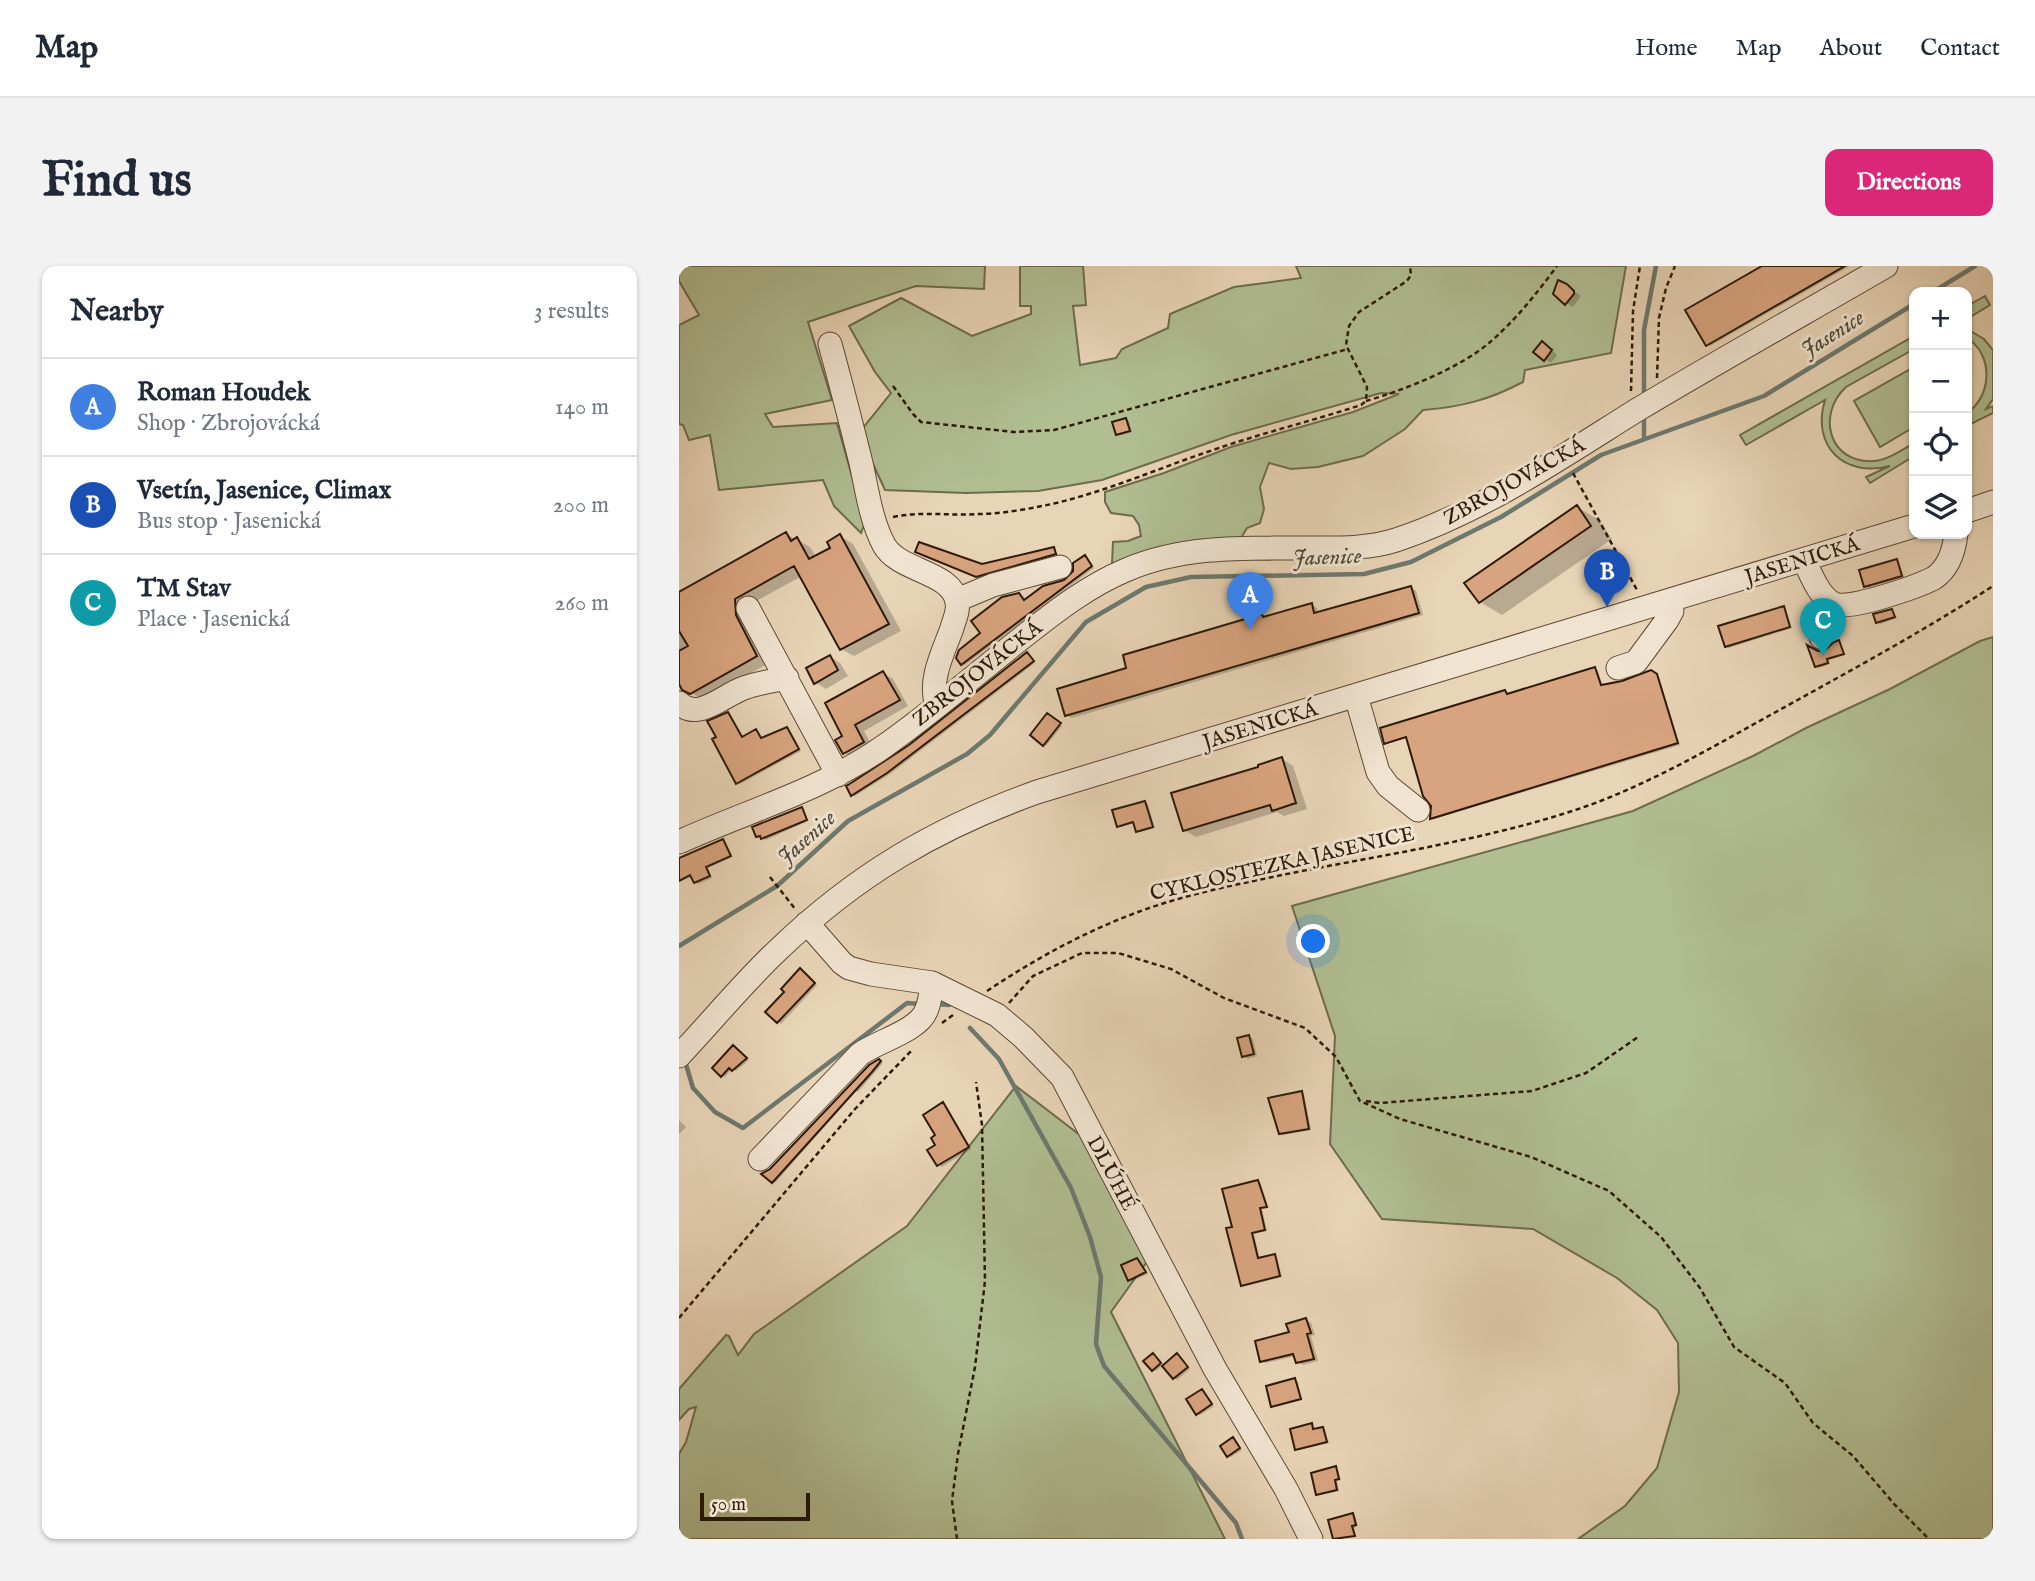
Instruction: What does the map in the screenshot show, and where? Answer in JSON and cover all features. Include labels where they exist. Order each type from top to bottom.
[{"type":"street","name":"ZBROJOVÁCKÁ","points":[[679,842],[838,775],[884,746],[1077,595],[1128,569],[1189,551],[1224,548],[1360,548],[1393,541],[1440,524],[1474,507],[1886,266]]},
{"type":"street","points":[[830,344],[877,530],[891,556],[941,580],[957,600],[957,612],[935,680],[937,705]]},
{"type":"street","points":[[1972,508],[1993,502]]},
{"type":"street","name":"JASENICKÁ","points":[[684,1050],[776,951],[807,923],[879,867],[930,837],[999,805],[1909,528]]},
{"type":"street","points":[[1804,560],[1822,594],[1841,606],[1859,603],[1934,578],[1948,564],[1955,539]]},
{"type":"street","points":[[957,600],[993,585],[1060,567]]},
{"type":"street","points":[[1618,668],[1636,662],[1667,620],[1672,611],[1671,600]]},
{"type":"street","points":[[1821,636],[1834,604]]},
{"type":"street","points":[[748,608],[838,775]]},
{"type":"street","points":[[679,703],[686,709],[701,709],[743,688],[787,678]]},
{"type":"street","points":[[1356,696],[1378,772],[1388,786],[1418,810]]},
{"type":"street","name":"DLÚHÉ","points":[[807,923],[849,968],[871,974],[932,1003],[972,1002],[997,1015],[1062,1077],[1215,1369],[1286,1489],[1311,1539]]},
{"type":"street","points":[[759,1159],[860,1054],[913,1026],[923,1018],[932,1003]]},
{"type":"path","points":[[1366,401],[1367,387],[1348,349],[1346,336],[1353,318],[1407,281],[1411,275],[1410,266]]},
{"type":"path","points":[[877,530],[886,520],[895,516],[981,514],[1049,504],[1091,494],[1248,438],[1361,405],[1424,380],[1487,345],[1557,266]]},
{"type":"path","points":[[1640,266],[1633,311],[1633,374],[1644,406]]},
{"type":"path","points":[[1644,406],[1659,318],[1666,288],[1675,266]]},
{"type":"path","points":[[893,386],[921,422],[1014,432],[1054,430],[1348,349]]},
{"type":"path","points":[[1570,468],[1641,597]]},
{"type":"path","name":"CYKLOSTEZKA JASENICE","points":[[932,1003],[972,1002],[1023,966],[1071,941],[1138,912],[1172,901],[1237,884],[1534,823],[1624,792],[1688,761],[1868,661],[1939,621],[1993,586]]},
{"type":"path","points":[[770,877],[783,894]]},
{"type":"path","points":[[997,1015],[1033,976],[1082,953],[1118,953],[1171,969],[1224,998],[1305,1028],[1336,1057],[1360,1101],[1400,1119],[1531,1157],[1609,1191],[1661,1237],[1700,1288],[1734,1347],[1785,1383],[1813,1423],[1853,1456],[1895,1505],[1929,1539]]},
{"type":"path","points":[[1360,1101],[1381,1103],[1532,1091],[1586,1073],[1638,1037]]},
{"type":"path","points":[[679,1318],[855,1109],[919,1043]]},
{"type":"path","points":[[957,1539],[952,1501],[975,1367],[985,1281],[982,1125],[976,1083]]},
{"type":"green space","points":[[679,266],[985,266],[984,289],[916,286],[808,322],[832,400],[765,414],[773,427],[837,423],[865,523],[861,533],[834,506],[823,480],[719,490],[710,435],[689,440],[683,425],[679,424],[679,325],[699,315],[679,281]]},
{"type":"green space","points":[[1020,266],[1083,266],[1086,305],[1073,306],[1080,365],[1116,358],[1122,349],[1168,328],[1170,314],[1234,287],[1301,278],[1296,266],[1626,266],[1611,353],[1525,370],[1523,382],[1498,394],[1462,405],[1423,410],[1405,429],[1363,456],[1318,467],[1291,469],[1269,463],[1260,487],[1264,509],[1260,523],[1247,528],[1241,538],[1147,554],[1112,564],[1113,542],[1128,541],[1141,536],[1139,525],[1133,516],[1111,513],[1105,502],[1105,492],[1231,447],[1353,412],[1399,394],[1381,393],[1231,435],[1102,480],[1038,491],[966,493],[885,490],[862,440],[863,428],[891,393],[875,372],[849,326],[901,298],[972,336],[1031,314],[1031,306],[1020,306]]},
{"type":"green space","points":[[1985,296],[1990,305],[1972,316],[1972,303]]},
{"type":"green space","points":[[1972,332],[1984,339],[1993,350],[1993,399],[1986,409],[1993,406],[1993,413],[1972,424],[1972,409],[1982,396],[1987,375],[1982,354],[1972,342]]},
{"type":"green space","points":[[1909,339],[1909,352],[1846,387],[1831,411],[1832,436],[1846,455],[1859,460],[1874,461],[1884,459],[1909,446],[1909,459],[1870,483],[1866,477],[1890,466],[1858,467],[1835,455],[1827,444],[1823,431],[1825,400],[1746,445],[1740,435]]},
{"type":"green space","points":[[1909,370],[1909,430],[1880,447],[1854,401]]},
{"type":"green space","points":[[1993,637],[1993,1539],[1578,1539],[1625,1506],[1657,1468],[1679,1392],[1678,1343],[1657,1310],[1617,1278],[1533,1229],[1382,1219],[1330,1144],[1335,1036],[1292,906],[1633,811],[1753,756],[1890,689],[1980,641]]},
{"type":"green space","points":[[1016,1086],[1115,1162],[1156,1249],[1111,1312],[1225,1539],[679,1539],[679,1454],[686,1442],[696,1407],[689,1409],[679,1420],[679,1389],[726,1335],[738,1355],[754,1334],[907,1226]]},
{"type":"building","points":[[1762,266],[1845,266],[1706,346],[1685,310]]},
{"type":"building","points":[[1558,280],[1574,291],[1565,305],[1553,294]]},
{"type":"building","points":[[1542,341],[1552,350],[1544,361],[1533,352]]},
{"type":"building","points":[[1126,418],[1130,431],[1116,435],[1112,422]]},
{"type":"building","points":[[1577,505],[1591,526],[1479,603],[1464,583]]},
{"type":"building","points":[[786,532],[791,541],[797,537],[809,559],[830,548],[827,542],[840,534],[889,624],[840,650],[794,566],[735,599],[736,615],[757,656],[690,694],[682,690],[679,684],[679,651],[688,646],[679,631],[679,592]]},
{"type":"building","points":[[919,542],[982,564],[1054,547],[1056,554],[976,577],[915,552]]},
{"type":"building","points":[[1085,555],[1092,566],[961,665],[956,658],[959,650],[980,633],[971,621],[1002,597],[1019,593],[1024,600],[1043,586],[1064,580],[1073,571],[1073,563]]},
{"type":"building","points":[[1897,559],[1902,576],[1864,587],[1859,570]]},
{"type":"building","points":[[1411,586],[1419,613],[1065,716],[1057,689],[1126,668],[1123,655],[1262,614],[1263,617],[1312,603],[1314,613]]},
{"type":"building","points":[[1784,606],[1790,627],[1725,647],[1718,626]]},
{"type":"building","points":[[1892,609],[1895,617],[1876,623],[1873,614]]},
{"type":"building","points":[[1839,640],[1844,654],[1827,659],[1828,663],[1815,667],[1807,645],[1818,651],[1825,650]]},
{"type":"building","points":[[1027,652],[1034,661],[887,773],[851,796],[846,786],[909,745]]},
{"type":"building","points":[[830,655],[838,670],[814,684],[806,668]]},
{"type":"building","points":[[1595,667],[1601,685],[1622,681],[1651,670],[1657,674],[1678,743],[1430,819],[1431,806],[1423,796],[1406,737],[1384,744],[1380,728],[1505,690],[1507,694]]},
{"type":"building","points":[[883,671],[900,700],[855,725],[864,742],[843,754],[835,740],[842,736],[825,703]]},
{"type":"building","points":[[728,712],[742,737],[756,729],[761,738],[787,727],[799,749],[736,784],[712,739],[716,737],[707,721]]},
{"type":"building","points":[[1047,713],[1061,723],[1043,746],[1030,735]]},
{"type":"building","points":[[1282,757],[1296,803],[1272,811],[1270,805],[1183,831],[1171,793],[1258,767]]},
{"type":"building","points":[[1145,801],[1153,827],[1136,832],[1133,822],[1117,827],[1112,810]]},
{"type":"building","points":[[802,807],[807,820],[761,839],[760,836],[756,837],[752,827]]},
{"type":"building","points":[[723,839],[731,856],[706,867],[710,876],[694,883],[690,875],[679,881],[679,858]]},
{"type":"building","points":[[800,968],[815,983],[777,1023],[765,1012],[784,992],[781,989]]},
{"type":"building","points":[[1249,1035],[1254,1054],[1242,1057],[1237,1038]]},
{"type":"building","points":[[733,1045],[747,1058],[732,1071],[729,1068],[721,1077],[712,1068]]},
{"type":"building","points":[[879,1059],[881,1061],[872,1072],[772,1183],[761,1174],[770,1169],[869,1065]]},
{"type":"building","points":[[1302,1091],[1309,1129],[1279,1134],[1268,1098]]},
{"type":"building","points":[[943,1102],[969,1147],[937,1166],[927,1150],[935,1145],[931,1138],[935,1135],[923,1115]]},
{"type":"building","points":[[1258,1180],[1267,1207],[1260,1208],[1265,1230],[1252,1233],[1258,1258],[1275,1254],[1280,1276],[1241,1286],[1226,1228],[1232,1227],[1222,1189]]},
{"type":"building","points":[[1137,1258],[1146,1272],[1128,1281],[1121,1265]]},
{"type":"building","points":[[1306,1318],[1314,1359],[1296,1363],[1293,1354],[1260,1362],[1255,1341],[1289,1332],[1286,1324]]},
{"type":"building","points":[[1153,1353],[1161,1363],[1152,1371],[1143,1361]]},
{"type":"building","points":[[1177,1353],[1188,1367],[1173,1379],[1162,1366]]},
{"type":"building","points":[[1295,1378],[1301,1399],[1271,1407],[1266,1386]]},
{"type":"building","points":[[1202,1389],[1212,1404],[1196,1415],[1186,1399]]},
{"type":"building","points":[[1312,1423],[1313,1429],[1323,1427],[1327,1442],[1295,1450],[1290,1429]]},
{"type":"building","points":[[1233,1437],[1240,1448],[1227,1457],[1220,1446]]},
{"type":"building","points":[[1336,1466],[1339,1479],[1335,1480],[1337,1490],[1316,1495],[1311,1473]]},
{"type":"building","points":[[1353,1513],[1356,1525],[1352,1526],[1355,1536],[1333,1539],[1328,1520]]},
{"type":"waterway","points":[[1644,397],[1644,330],[1656,266]]},
{"type":"waterway","name":"Jasenice","points":[[1941,287],[1975,266]]},
{"type":"waterway","name":"Jasenice","points":[[679,946],[777,886],[848,821],[967,754],[990,735],[1086,622],[1146,587],[1191,577],[1364,574],[1411,562],[1501,517],[1601,455],[1764,396],[1909,307]]},
{"type":"waterway","points":[[1644,413],[1644,438]]},
{"type":"waterway","points":[[685,1061],[693,1088],[715,1112],[743,1128],[907,1003],[920,1004]]},
{"type":"waterway","points":[[936,1004],[949,1005]]},
{"type":"waterway","points":[[970,1028],[999,1059],[1071,1188],[1090,1237],[1101,1277],[1096,1344],[1104,1366],[1236,1523],[1242,1539]]},
{"type":"place","name":"Vsetín, Jasenice, Climax","points":[[1607,607]]},
{"type":"place","name":"Roman Houdek","points":[[1250,630]]},
{"type":"place","name":"TM Stav","points":[[1823,656]]}]
